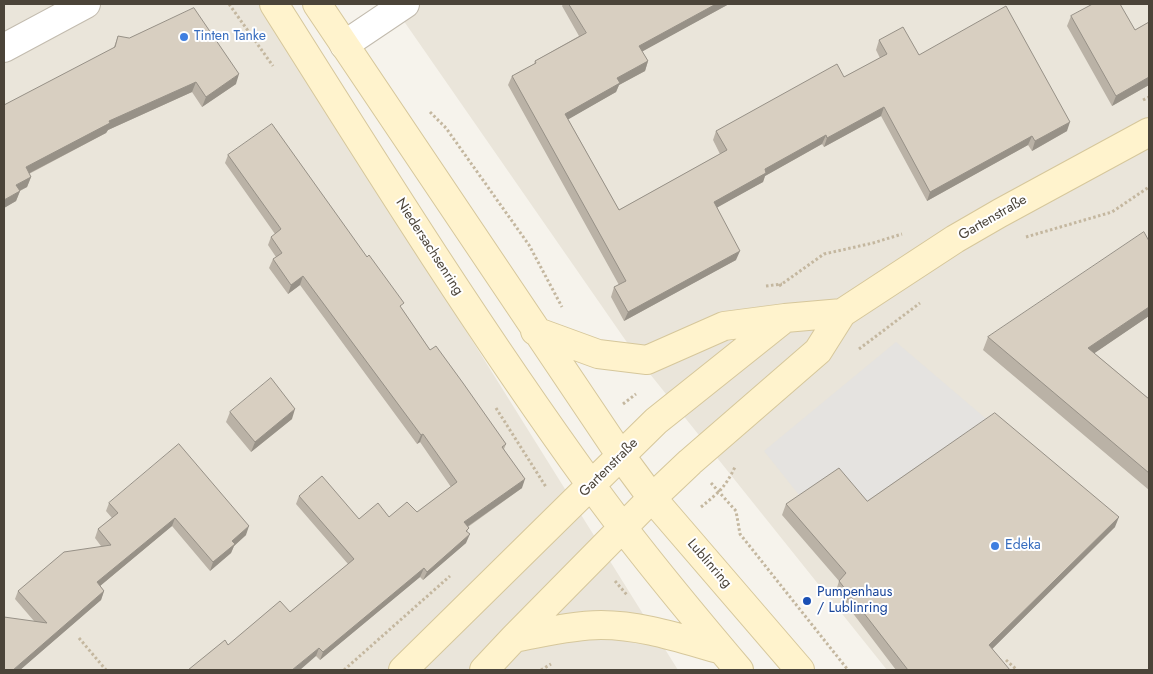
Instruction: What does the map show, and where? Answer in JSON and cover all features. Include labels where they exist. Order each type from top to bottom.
[{"type":"street","points":[[4,48],[86,4]]},
{"type":"street","name":"Niedersachsenring","points":[[274,4],[435,258],[591,485]]},
{"type":"street","points":[[317,4],[620,456]]},
{"type":"street","points":[[344,45],[405,4]]},
{"type":"street","name":"Gartenstraße","points":[[484,670],[652,498],[697,456],[818,351],[842,313],[955,239],[1149,132]]},
{"type":"street","name":"Gartenstraße","points":[[403,670],[656,421],[785,318],[842,313]]},
{"type":"street","points":[[535,331],[598,354],[647,360],[724,326],[785,318]]},
{"type":"street","name":"Lublinring","points":[[620,456],[652,498],[800,670]]},
{"type":"street","points":[[591,485],[730,660]]},
{"type":"street","points":[[514,638],[602,625],[646,629],[730,660]]},
{"type":"path","points":[[1141,102],[1149,97]]},
{"type":"path","points":[[1022,238],[1112,212],[1149,187]]},
{"type":"path","points":[[775,289],[824,254],[873,243],[906,233]]},
{"type":"path","points":[[854,352],[923,300]]},
{"type":"path","points":[[633,396],[641,390]]},
{"type":"path","points":[[738,458],[728,481],[720,492],[736,511],[740,534],[848,670]]},
{"type":"path","points":[[538,490],[544,484]]},
{"type":"path","points":[[344,670],[456,571]]},
{"type":"path","points":[[78,638],[106,670]]},
{"type":"path","points":[[1006,660],[1018,670]]},
{"type":"shaded area","points":[[4,4],[262,4],[678,670],[4,670]]},
{"type":"shaded area","points":[[392,4],[1149,4],[1149,670],[887,670],[642,364]]},
{"type":"shaded area","points":[[896,342],[991,423],[863,511],[803,500],[764,451]]},
{"type":"building","points":[[569,4],[716,4],[639,46],[648,61],[617,78],[620,83],[565,114],[619,210],[727,150],[716,131],[837,64],[844,77],[887,54],[879,40],[903,27],[919,55],[1006,6],[1070,122],[1035,141],[1032,136],[930,192],[884,107],[827,138],[826,135],[765,169],[766,173],[714,202],[740,251],[628,312],[614,287],[626,281],[512,76],[586,33]]},
{"type":"building","points":[[1093,4],[1120,4],[1135,30],[1149,22],[1149,77],[1116,96],[1071,16]]},
{"type":"building","points":[[194,8],[239,74],[206,97],[196,82],[109,121],[110,123],[26,167],[31,177],[16,185],[20,191],[4,200],[4,105],[115,47],[118,36],[129,38]]},
{"type":"building","points":[[272,124],[367,257],[369,255],[404,303],[400,306],[430,350],[436,346],[463,383],[506,444],[502,447],[525,479],[464,522],[469,528],[466,531],[470,534],[427,572],[424,568],[323,652],[319,648],[292,670],[188,670],[225,640],[228,645],[280,601],[290,612],[354,559],[299,496],[322,476],[359,519],[378,503],[389,517],[407,502],[417,512],[457,482],[423,434],[421,435],[303,276],[291,285],[273,259],[282,253],[271,237],[281,229],[228,155]]},
{"type":"building","points":[[1144,232],[1149,241],[1149,307],[1088,348],[1149,399],[1149,473],[988,337]]},
{"type":"building","points":[[271,378],[295,409],[255,442],[230,412]]},
{"type":"building","points":[[995,413],[1119,517],[989,645],[1010,670],[908,670],[839,581],[846,573],[786,504],[839,468],[867,501]]},
{"type":"building","points":[[179,444],[249,526],[232,541],[235,544],[213,562],[175,518],[97,582],[104,591],[13,670],[4,670],[4,617],[47,623],[18,591],[64,552],[111,545],[98,529],[118,513],[109,503]]},
{"type":"place","name":"Tinten Tanke","points":[[184,37]]},
{"type":"place","name":"Edeka","points":[[995,546]]},
{"type":"place","name":"Pumpenhaus / Lublinring","points":[[807,601]]}]
